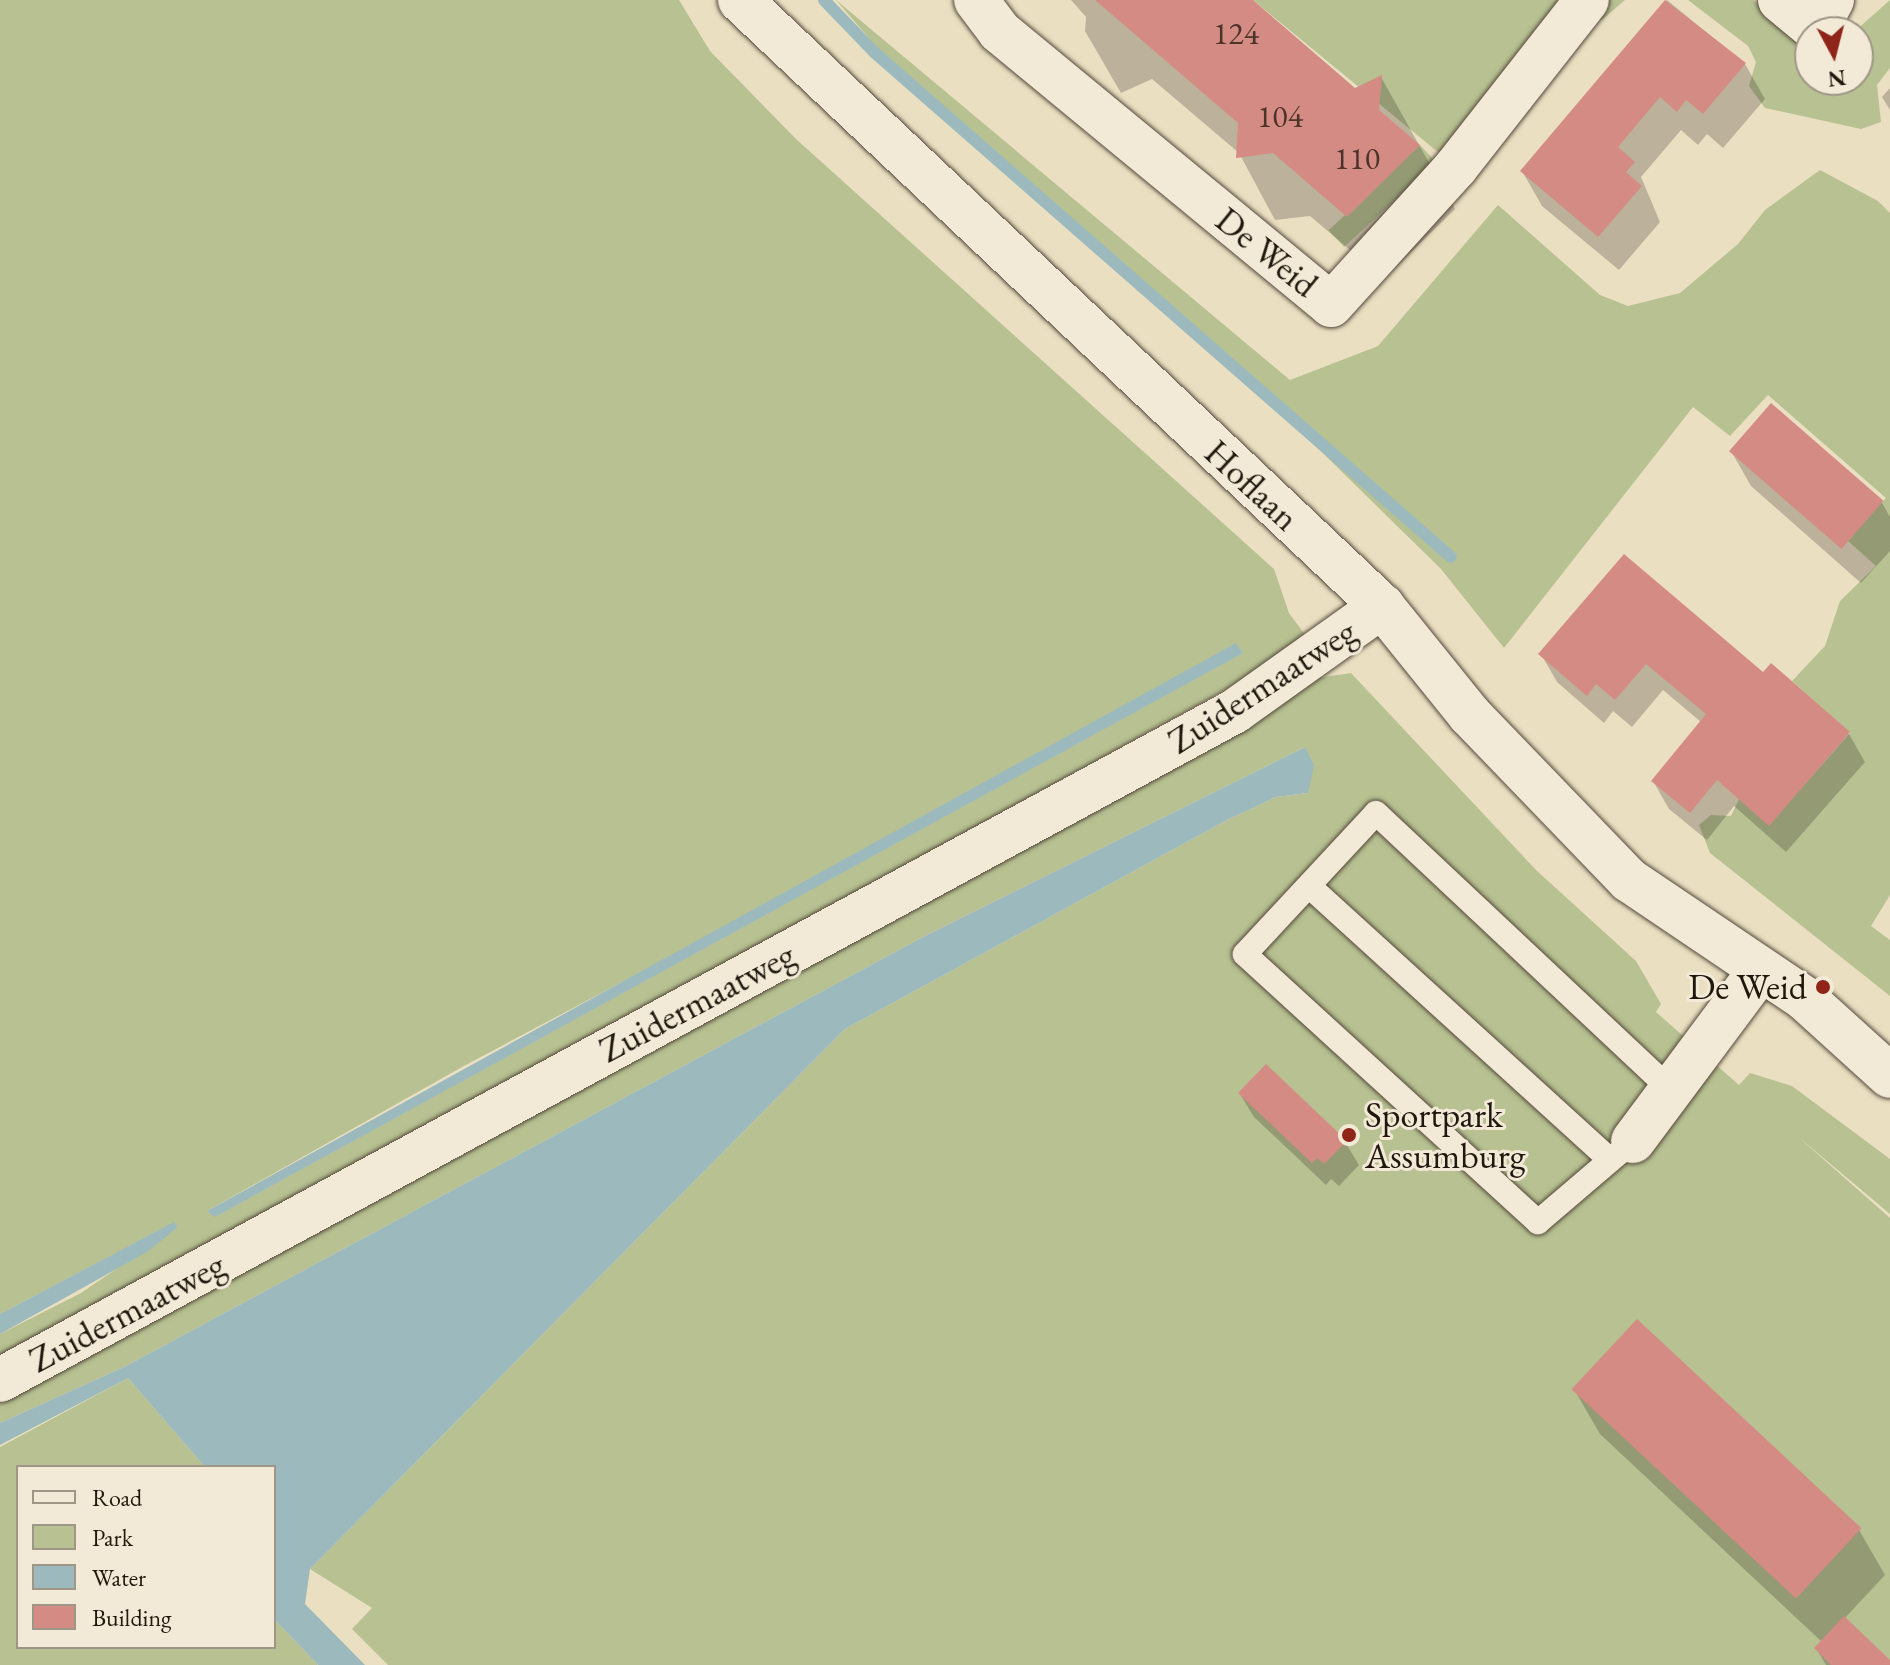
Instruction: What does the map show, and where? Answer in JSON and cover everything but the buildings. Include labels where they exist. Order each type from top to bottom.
[{"type":"street","name":"Hoflaan","points":[[740,0],[1382,606],[1470,715],[1629,880],[1759,972],[1804,998],[1890,1076]]},
{"type":"street","name":"De Weid","points":[[976,0],[999,31],[1331,305],[1456,167],[1587,0]]},
{"type":"street","points":[[1780,0],[1816,30],[1832,0]]},
{"type":"street","name":"Zuidermaatweg","points":[[0,1380],[1235,711],[1382,606]]},
{"type":"street","points":[[1621,1150],[1759,972]]},
{"type":"lane","points":[[1309,886],[1621,1150],[1538,1222],[1245,954],[1376,813],[1670,1089]]},
{"type":"green space","points":[[0,0],[679,0],[710,51],[796,139],[1274,569],[1289,613],[1311,643],[0,1361],[0,1334],[81,1293],[178,1227],[173,1223],[0,1314]],"holes":[[[1242,653],[216,1216],[207,1211],[462,1067]]]},
{"type":"green space","points":[[836,0],[1290,380],[1378,346],[1498,205],[1600,295],[1628,306],[1680,293],[1738,244],[1765,210],[1820,170],[1878,201],[1890,213],[1890,895],[1871,926],[1890,940],[1890,996],[1710,853],[1699,825],[1711,815],[1731,816],[1739,799],[1769,825],[1850,733],[1792,681],[1825,646],[1840,601],[1876,566],[1847,540],[1886,498],[1768,395],[1730,436],[1693,407],[1504,648],[1441,569],[1286,417],[892,65]]},
{"type":"green space","points":[[1253,0],[1625,0],[1602,20],[1553,17],[1456,167]]},
{"type":"green space","points":[[1688,0],[1753,0],[1794,32],[1794,96],[1874,96],[1872,16],[1890,0],[1890,68],[1877,85],[1881,122],[1861,129],[1765,108],[1749,86],[1756,62],[1748,46]]},
{"type":"green space","points":[[1420,145],[1436,162],[1344,247],[1329,230]]},
{"type":"green space","name":"Sportpark Assumburg","points":[[1351,673],[1536,870],[1636,961],[1661,1004],[1656,1012],[1739,1085],[1750,1073],[1792,1086],[1890,1159],[1890,1214],[1796,1135],[1890,1218],[1890,1665],[388,1665],[352,1629],[372,1608],[310,1569],[845,1029],[1227,820],[1276,797],[1308,793],[1305,747],[923,937],[126,1366],[0,1423],[0,1393],[1310,679]]},
{"type":"green space","points":[[128,1378],[203,1465],[16,1465],[16,1649],[276,1649],[276,1621],[318,1665],[0,1665],[0,1447]]},
{"type":"water","points":[[1236,643],[1243,653],[215,1217],[207,1211]]},
{"type":"water","points":[[1305,747],[1314,765],[1308,793],[1276,797],[1227,820],[845,1029],[310,1569],[305,1604],[365,1665],[318,1665],[276,1621],[276,1465],[203,1465],[128,1378],[0,1445],[0,1423],[126,1366],[923,937]]},
{"type":"water","points":[[174,1222],[178,1227],[147,1252],[0,1334],[0,1314]]},
{"type":"waterway","points":[[824,0],[875,53],[1451,557]]},
{"type":"place","name":"De Weid","points":[[1823,987]]},
{"type":"place","name":"Sportpark Assumburg","points":[[1349,1135]]}]
